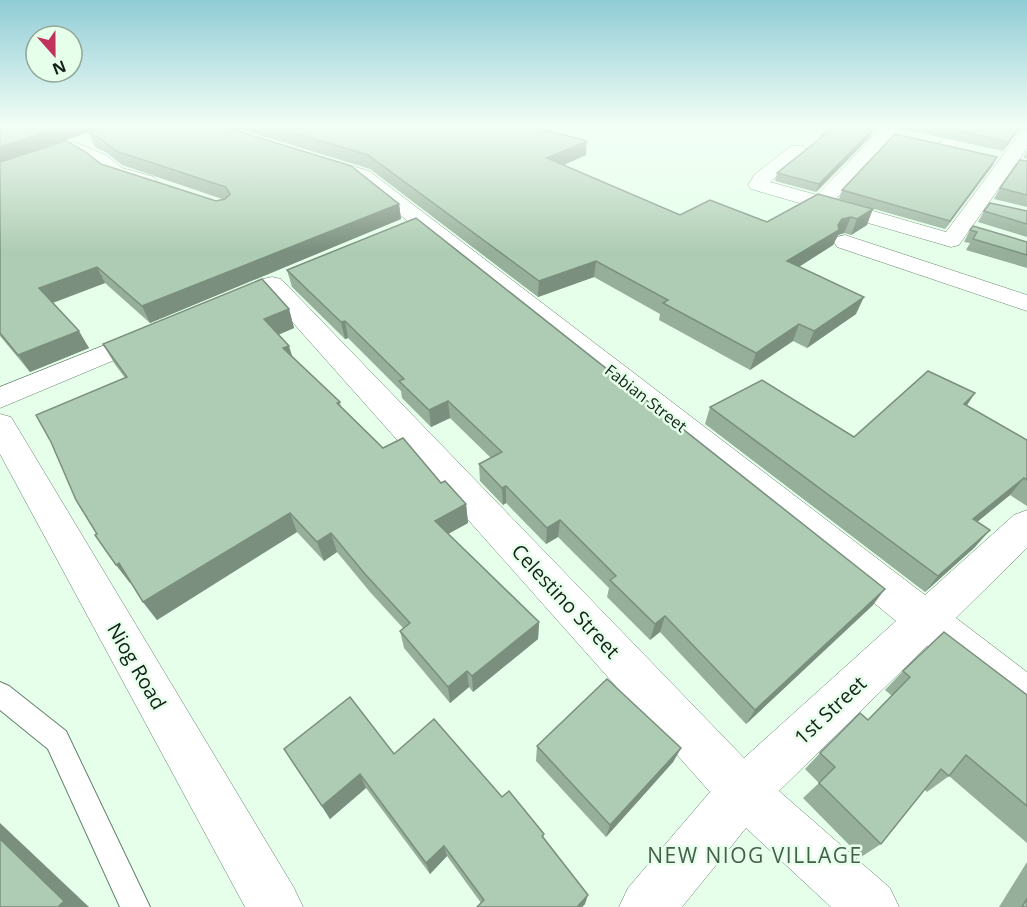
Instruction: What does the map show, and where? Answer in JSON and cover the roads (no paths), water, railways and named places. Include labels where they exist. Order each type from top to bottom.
[{"type":"street","points":[[109,167],[115,172],[163,187]]},
{"type":"street","name":"Fabian Street","points":[[336,167],[363,176],[411,225],[1027,700]]},
{"type":"street","points":[[775,167],[762,178],[758,185],[951,240],[961,226],[988,206],[994,180],[1012,167]]},
{"type":"street","points":[[821,203],[858,167]]},
{"type":"street","points":[[994,180],[1016,185]]},
{"type":"street","points":[[961,226],[983,233]]},
{"type":"street","points":[[845,242],[1027,303]]},
{"type":"street","name":"Celestino Street","points":[[272,284],[743,792],[871,907]]},
{"type":"street","points":[[0,398],[174,325]]},
{"type":"street","name":"Niog Road","points":[[0,425],[275,907]]},
{"type":"street","name":"1st Street","points":[[647,907],[743,792],[1027,525]]},
{"type":"lane","points":[[0,694],[57,740],[135,907]]},
{"type":"district","name":"NEW NIOG VILLAGE","points":[[755,855]]}]
